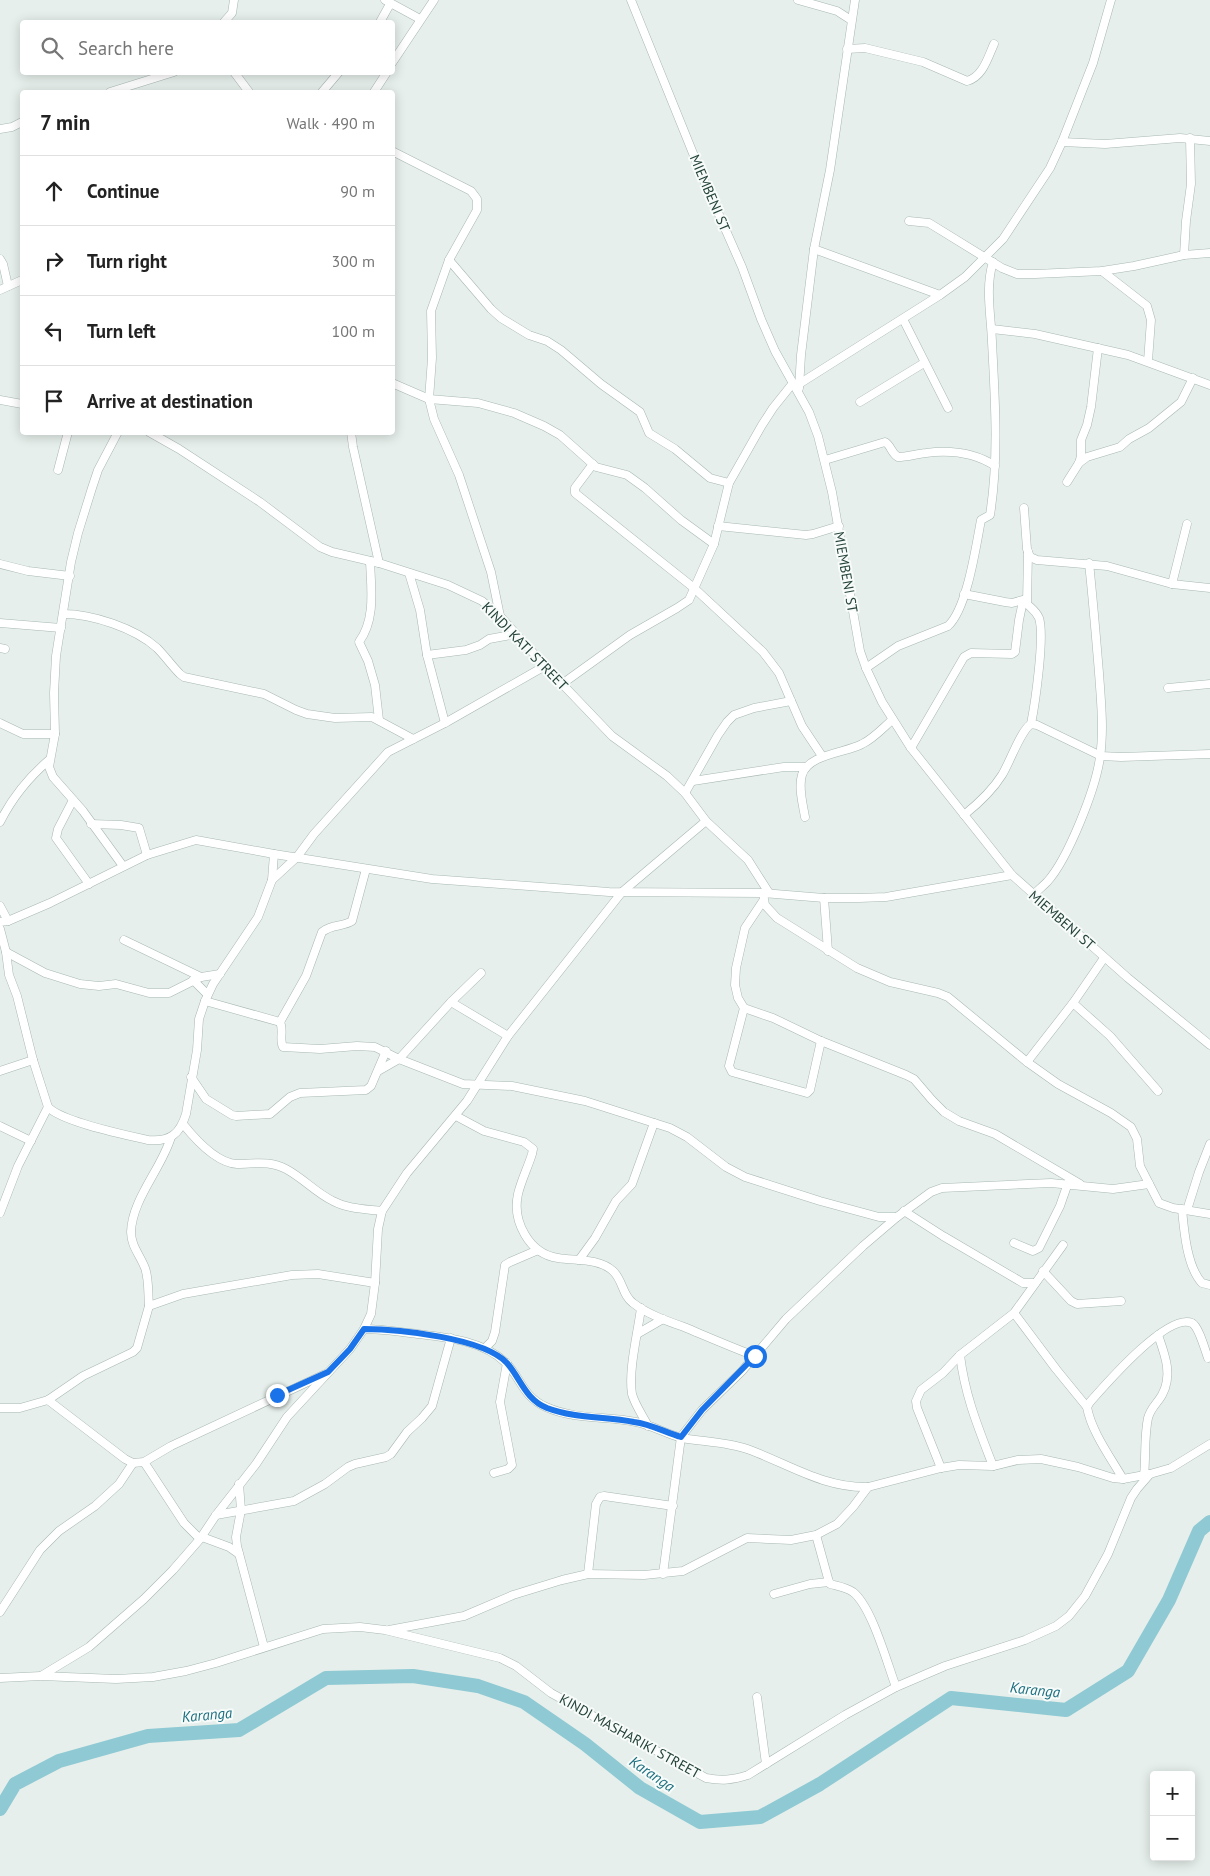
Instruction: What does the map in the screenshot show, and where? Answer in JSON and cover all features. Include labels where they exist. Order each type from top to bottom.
[{"type":"street","points":[[226,20],[232,13],[234,0]]},
{"type":"street","points":[[395,59],[434,0]]},
{"type":"street","name":"MIEMBENI ST","points":[[631,0],[761,319],[775,351],[797,387],[809,412],[825,460],[839,526],[860,651],[866,668],[892,720],[911,748],[1012,875],[1104,958],[1210,1045]]},
{"type":"street","points":[[798,0],[837,11],[851,20]]},
{"type":"street","points":[[797,387],[814,249],[830,170],[855,0]]},
{"type":"street","points":[[562,684],[630,635],[689,600],[714,544],[729,483],[773,408],[797,387],[965,277],[1003,239],[1050,168],[1062,142],[1092,64],[1111,0]]},
{"type":"street","points":[[381,20],[389,2],[420,19]]},
{"type":"street","points":[[848,49],[865,48],[923,62],[967,81],[977,76],[982,70],[994,44]]},
{"type":"street","points":[[116,90],[164,75]]},
{"type":"street","points":[[236,75],[248,90]]},
{"type":"street","points":[[324,90],[336,75]]},
{"type":"street","points":[[375,90],[385,75]]},
{"type":"street","points":[[0,129],[12,127],[20,123]]},
{"type":"street","points":[[1062,142],[1105,144],[1190,138],[1210,141]]},
{"type":"street","points":[[1184,255],[1191,184],[1190,138]]},
{"type":"street","points":[[395,152],[449,178],[471,191],[478,205],[449,260],[432,311],[430,399],[434,419],[459,475],[491,572],[500,616]]},
{"type":"street","points":[[909,221],[929,223],[1008,272],[1024,274],[1102,271],[1184,255],[1210,252]]},
{"type":"street","points":[[814,249],[860,264],[940,295]]},
{"type":"street","points":[[0,259],[4,264],[8,286]]},
{"type":"street","points":[[449,260],[501,318],[529,335],[556,346],[640,412],[650,432],[675,449],[710,478],[729,483]]},
{"type":"street","points":[[866,668],[898,646],[948,626],[954,619],[964,594],[981,520],[990,515],[996,466],[989,283],[993,262]]},
{"type":"street","points":[[1102,271],[1147,306],[1151,320],[1148,361]]},
{"type":"street","points":[[0,290],[20,281]]},
{"type":"street","points":[[903,319],[948,408]]},
{"type":"street","points":[[992,329],[1035,334],[1128,354],[1210,385]]},
{"type":"street","points":[[1067,482],[1081,456],[1081,440],[1091,407],[1098,348]]},
{"type":"street","points":[[860,402],[924,362]]},
{"type":"street","points":[[1078,463],[1087,457],[1120,447],[1129,439],[1149,428],[1181,402],[1193,378]]},
{"type":"street","points":[[395,384],[430,399],[478,403],[514,413],[560,435],[593,464],[600,468],[627,475],[681,520],[714,544]]},
{"type":"street","points":[[0,400],[20,404]]},
{"type":"street","points":[[58,470],[67,435]]},
{"type":"street","points":[[116,435],[98,470],[84,508],[76,542],[63,614],[55,675],[55,734],[49,767],[53,777],[73,800],[123,866]]},
{"type":"street","name":"KINDI KATI STREET","points":[[154,435],[275,512],[320,547],[448,585],[482,601],[500,616],[612,736],[667,776],[685,793],[706,821],[748,860],[765,896],[767,909],[777,918],[857,968],[890,982],[948,997],[1027,1062],[1058,1084],[1111,1113],[1131,1127],[1137,1138],[1140,1166],[1159,1203],[1210,1214]]},
{"type":"street","points":[[351,435],[352,447],[379,563]]},
{"type":"street","points":[[825,460],[885,442],[898,457],[926,453],[952,453],[978,456],[996,466]]},
{"type":"street","points":[[593,464],[575,488],[575,493],[694,588],[763,652],[778,673],[802,726],[822,756]]},
{"type":"street","points":[[911,748],[964,657],[971,653],[1012,654],[1015,652],[1019,620],[1025,600],[1028,551],[1024,508]]},
{"type":"street","points":[[1172,584],[1187,524]]},
{"type":"street","points":[[718,526],[806,535],[839,526]]},
{"type":"street","points":[[1028,551],[1030,557],[1037,560],[1089,563],[1107,566],[1172,584],[1210,588]]},
{"type":"street","points":[[370,561],[372,596],[370,615],[368,626],[359,642],[375,685],[378,698],[379,720]]},
{"type":"street","points":[[1032,895],[1047,882],[1070,843],[1093,785],[1100,756],[1101,707],[1095,616],[1089,563]]},
{"type":"street","points":[[0,564],[28,571],[70,576]]},
{"type":"street","points":[[409,573],[420,610],[427,655],[445,723]]},
{"type":"street","points":[[964,594],[1005,602],[1025,600]]},
{"type":"street","points":[[964,815],[992,789],[1013,757],[1023,732],[1031,724],[1041,630],[1035,610],[1027,606],[1025,600]]},
{"type":"street","points":[[63,614],[85,615],[143,637],[158,649],[184,677],[264,694],[307,714],[335,718],[366,716],[379,720],[413,739]]},
{"type":"street","points":[[0,622],[61,628]]},
{"type":"street","points":[[427,655],[466,650],[480,646],[489,639],[516,634]]},
{"type":"street","points":[[272,880],[298,857],[314,834],[388,752],[445,723],[545,666]]},
{"type":"street","points":[[1168,688],[1210,684]]},
{"type":"street","points":[[685,793],[718,735],[734,715],[754,708],[791,701]]},
{"type":"street","points":[[805,817],[801,783],[802,773],[806,767],[822,756],[863,744],[892,720]]},
{"type":"street","points":[[0,723],[23,734],[55,734]]},
{"type":"street","points":[[1031,724],[1037,725],[1100,756],[1210,754]]},
{"type":"street","points":[[0,822],[14,797],[34,773],[49,760]]},
{"type":"street","points":[[693,781],[784,768],[806,767]]},
{"type":"street","points":[[73,800],[58,829],[56,838],[89,884]]},
{"type":"street","points":[[42,1676],[89,1647],[150,1594],[201,1538],[239,1484],[256,1464],[286,1417],[350,1349],[364,1329],[371,1314],[382,1211],[407,1173],[456,1116],[478,1085],[508,1036],[622,892],[706,821]]},
{"type":"street","points":[[91,824],[139,828],[147,855]]},
{"type":"street","points":[[0,906],[4,921],[50,903],[147,855],[196,840],[432,879],[622,892],[824,898],[886,897],[1012,875]]},
{"type":"street","points":[[0,1408],[20,1408],[48,1400],[83,1376],[136,1350],[148,1306],[146,1270],[134,1247],[131,1234],[135,1212],[166,1152],[171,1137],[182,1124],[197,1050],[199,1019],[206,998],[258,917],[272,880],[274,854]]},
{"type":"street","points":[[366,869],[352,921],[347,924],[333,925],[322,932],[306,976],[280,1022],[282,1026],[283,1047],[320,1049],[369,1046],[386,1051],[399,1060],[463,1084],[512,1086],[585,1101],[670,1128],[686,1137],[726,1167],[745,1177],[855,1211],[886,1218],[897,1217]]},
{"type":"street","points":[[765,896],[745,928],[738,960],[735,985],[738,998],[744,1008],[773,1018],[821,1041],[914,1079],[944,1112],[959,1121],[995,1134],[1083,1186]]},
{"type":"street","points":[[824,898],[828,951]]},
{"type":"street","points":[[0,929],[9,975],[17,996],[33,1060],[48,1107],[59,1116],[135,1137],[158,1141],[171,1137]]},
{"type":"street","points":[[124,940],[197,979],[206,998],[280,1022]]},
{"type":"street","points":[[6,952],[45,973],[89,986],[116,984],[149,993],[177,991],[197,979],[220,974]]},
{"type":"street","points":[[1027,1062],[1073,1003],[1104,958]]},
{"type":"street","points":[[378,1071],[399,1060],[451,1002],[481,973]]},
{"type":"street","points":[[451,1002],[508,1036]]},
{"type":"street","points":[[1073,1003],[1110,1036],[1158,1091]]},
{"type":"street","points":[[744,1008],[729,1066],[732,1072],[806,1093],[810,1090],[821,1041]]},
{"type":"street","points":[[191,1077],[206,1099],[232,1115],[270,1114],[290,1097],[300,1093],[366,1090],[371,1086],[386,1051]]},
{"type":"street","points":[[0,1071],[33,1060]]},
{"type":"street","points":[[0,1213],[18,1166],[48,1107]]},
{"type":"street","points":[[456,1116],[484,1131],[524,1142],[533,1148],[518,1193],[518,1219],[524,1232],[538,1250],[555,1258],[579,1260],[604,1266],[612,1270],[618,1278],[627,1298],[641,1308],[663,1319],[755,1356]]},
{"type":"street","points":[[579,1260],[603,1225],[616,1201],[632,1184],[654,1123]]},
{"type":"street","points":[[182,1124],[199,1143],[226,1161],[239,1164],[262,1162],[272,1164],[286,1169],[332,1201],[353,1207],[382,1211]]},
{"type":"street","points":[[0,1126],[31,1141]]},
{"type":"street","points":[[1210,1144],[1185,1210],[1187,1247],[1194,1269],[1202,1283],[1210,1285]]},
{"type":"street","points":[[1014,1243],[1033,1251],[1039,1248],[1060,1206],[1068,1183]]},
{"type":"street","points":[[664,1574],[681,1437],[702,1410],[755,1356],[786,1319],[863,1246],[904,1211],[931,1192],[942,1188],[1068,1183],[1114,1190],[1149,1184]]},
{"type":"street","points":[[904,1211],[1023,1283],[1035,1283]]},
{"type":"street","points":[[941,1468],[916,1401],[921,1390],[943,1373],[960,1354],[1014,1313],[1062,1245]]},
{"type":"street","points":[[485,1348],[492,1341],[495,1332],[505,1265],[538,1250]]},
{"type":"street","points":[[1044,1271],[1077,1304],[1122,1301]]},
{"type":"street","points":[[148,1306],[183,1294],[292,1275],[318,1274],[375,1283]]},
{"type":"street","points":[[641,1308],[632,1379],[632,1394],[648,1426]]},
{"type":"street","points":[[1014,1313],[1056,1370],[1087,1407],[1088,1414],[1123,1479]]},
{"type":"street","points":[[638,1334],[663,1319]]},
{"type":"street","points":[[1087,1407],[1122,1366],[1158,1335],[1180,1322],[1190,1322],[1195,1325],[1208,1358]]},
{"type":"street","points":[[364,1329],[389,1329],[451,1338],[485,1348],[506,1363],[522,1388],[534,1400],[545,1407],[576,1416],[624,1420],[681,1437],[749,1450],[796,1471],[841,1485],[868,1487],[941,1468],[965,1465],[993,1466],[1018,1460],[1041,1459],[1123,1479],[1171,1468],[1210,1444]]},
{"type":"street","points":[[1147,1475],[1148,1419],[1152,1408],[1163,1393],[1167,1380],[1167,1362],[1158,1335]]},
{"type":"street","points":[[216,1515],[294,1501],[325,1484],[348,1467],[391,1454],[407,1432],[432,1406],[451,1338]]},
{"type":"street","points":[[960,1354],[963,1382],[969,1404],[993,1466]]},
{"type":"street","points":[[494,1473],[508,1469],[512,1465],[500,1402],[506,1363]]},
{"type":"street","points":[[48,1400],[115,1452],[133,1463],[144,1462],[178,1443],[328,1372]]},
{"type":"street","points":[[144,1462],[184,1523],[201,1538],[229,1547],[239,1554]]},
{"type":"street","points":[[0,1612],[40,1550],[59,1531],[95,1506],[119,1484],[133,1463]]},
{"type":"street","name":"KINDI MASHARIKI STREET","points":[[0,1678],[42,1676],[116,1679],[152,1677],[186,1672],[322,1629],[360,1627],[385,1630],[500,1658],[516,1666],[551,1693],[706,1778],[719,1781],[732,1780],[748,1775],[845,1715],[896,1687],[945,1666],[1025,1640],[1056,1626],[1069,1616],[1085,1596],[1108,1554],[1131,1498],[1147,1475]]},
{"type":"street","points":[[239,1484],[241,1510],[236,1537],[264,1647]]},
{"type":"street","points":[[385,1630],[464,1616],[513,1595],[588,1574],[644,1575],[683,1571],[747,1538],[791,1540],[816,1535],[837,1524],[854,1507],[868,1487]]},
{"type":"street","points":[[588,1574],[596,1504],[600,1497],[672,1506]]},
{"type":"street","points":[[816,1535],[828,1582]]},
{"type":"street","points":[[774,1594],[810,1584],[828,1582],[849,1589],[865,1608],[896,1687]]},
{"type":"street","points":[[757,1697],[766,1764]]},
{"type":"waterway","name":"Karanga","points":[[0,1809],[15,1784],[59,1761],[148,1736],[239,1730],[326,1678],[413,1676],[478,1686],[524,1702],[585,1744],[640,1788],[700,1822],[760,1817],[820,1784],[951,1698],[1066,1710],[1128,1671],[1169,1600],[1199,1531],[1210,1522]]},
{"type":"route","points":[[277,1395],[328,1372],[350,1349],[364,1329],[389,1329],[451,1338],[485,1348],[506,1363],[522,1388],[534,1400],[545,1407],[576,1416],[637,1422],[681,1437],[702,1410],[742,1372],[755,1356]]}]
